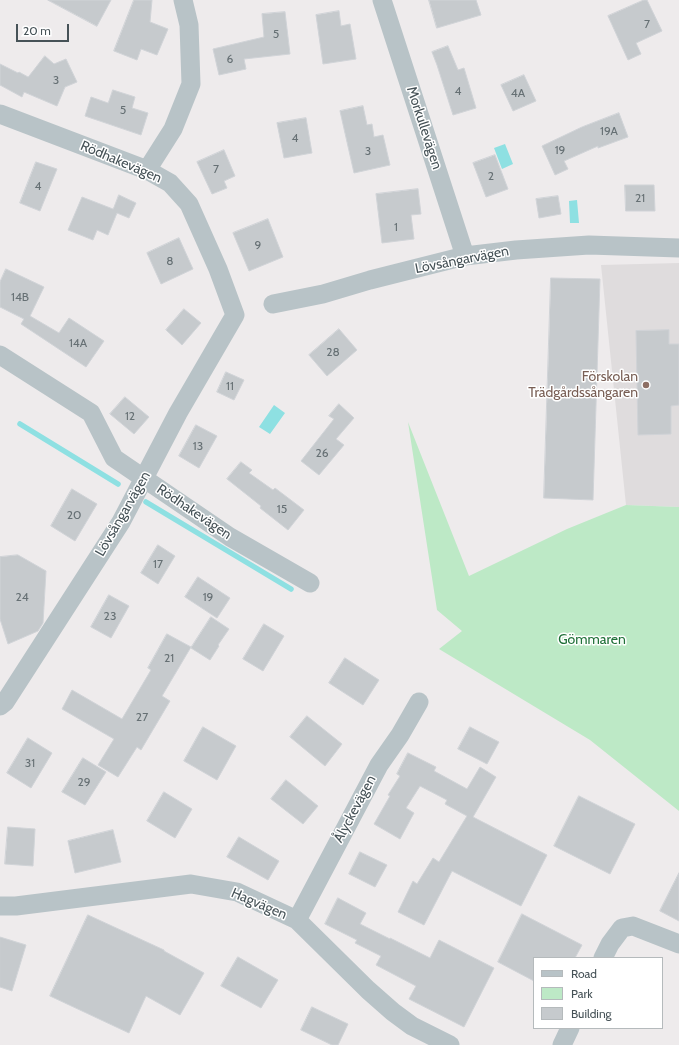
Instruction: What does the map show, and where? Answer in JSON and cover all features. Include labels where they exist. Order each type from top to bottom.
[{"type":"street","points":[[147,170],[173,130],[191,84],[189,25],[183,0]]},
{"type":"street","name":"Morkullevägen","points":[[382,0],[465,256]]},
{"type":"street","name":"Rödhakevägen","points":[[0,114],[147,170],[170,183],[189,204],[218,270],[235,315]]},
{"type":"street","name":"Lövsångarvägen","points":[[273,304],[323,294],[370,280],[465,256],[516,250],[589,245],[679,248]]},
{"type":"street","name":"Lövsångarvägen","points":[[0,706],[121,522],[178,413],[235,315]]},
{"type":"street","name":"Rödhakevägen","points":[[0,355],[91,413],[114,458],[230,537],[310,582]]},
{"type":"street","name":"Ålyckevägen","points":[[297,920],[379,765],[400,735],[420,702]]},
{"type":"street","name":"Hagvägen","points":[[0,906],[16,906],[191,884],[237,892],[297,920],[368,990],[393,1012],[412,1026],[450,1045]]},
{"type":"street","points":[[604,957],[610,944],[622,928],[633,926],[679,944]]},
{"type":"street","points":[[562,1045],[570,1029]]},
{"type":"shaded area","name":"Förskolan Trädgårdssångaren","points":[[679,263],[679,507],[626,505],[601,265]]},
{"type":"green space","name":"Gömmaren","points":[[408,422],[469,576],[567,529],[626,505],[679,507],[679,811],[590,740],[439,649],[462,631],[437,610]]},
{"type":"water","points":[[505,144],[513,164],[502,169],[494,148]]},
{"type":"water","points":[[577,200],[579,223],[570,223],[569,201]]},
{"type":"water","points":[[274,405],[285,413],[270,434],[259,427]]},
{"type":"building","points":[[48,0],[111,0],[97,26]]},
{"type":"building","points":[[134,0],[152,0],[150,22],[168,29],[157,55],[141,49],[137,60],[114,51]]},
{"type":"building","points":[[429,0],[476,0],[481,15],[437,28]]},
{"type":"building","points":[[647,0],[662,31],[636,43],[641,54],[628,60],[608,16]]},
{"type":"building","points":[[339,11],[341,26],[350,24],[356,59],[323,64],[316,15]]},
{"type":"building","points":[[285,12],[290,54],[244,59],[246,69],[219,75],[213,49],[264,37],[262,14]]},
{"type":"building","points":[[448,46],[458,70],[464,68],[476,108],[453,115],[432,52]]},
{"type":"building","points":[[45,56],[54,64],[66,59],[77,82],[65,87],[57,106],[24,92],[22,97],[0,85],[0,64],[28,77]]},
{"type":"building","points":[[524,75],[536,101],[513,111],[501,85]]},
{"type":"building","points":[[113,90],[135,97],[132,108],[148,113],[141,135],[85,116],[91,97],[108,103]]},
{"type":"building","points":[[363,106],[367,125],[372,124],[374,137],[383,135],[390,165],[354,173],[340,111]]},
{"type":"building","points":[[619,113],[628,137],[598,148],[598,146],[564,161],[568,169],[555,175],[542,146],[582,127]]},
{"type":"building","points":[[306,118],[312,153],[284,158],[277,123]]},
{"type":"building","points":[[224,150],[235,176],[224,181],[227,188],[212,194],[197,162]]},
{"type":"building","points":[[495,155],[508,189],[486,197],[473,163]]},
{"type":"building","points":[[36,162],[57,169],[40,211],[20,203]]},
{"type":"building","points":[[625,185],[654,185],[655,211],[626,211]]},
{"type":"building","points":[[418,189],[421,214],[411,215],[414,239],[382,243],[376,194]]},
{"type":"building","points":[[119,195],[136,203],[129,218],[117,213],[108,235],[97,230],[93,240],[68,230],[82,197],[113,209]]},
{"type":"building","points":[[558,196],[561,214],[539,218],[536,199]]},
{"type":"building","points":[[268,219],[283,257],[249,271],[233,233]]},
{"type":"building","points":[[179,238],[193,269],[161,284],[147,253]]},
{"type":"building","points":[[6,269],[44,287],[30,316],[59,333],[69,318],[104,341],[86,367],[21,324],[24,319],[0,307],[0,282]]},
{"type":"building","points":[[551,278],[600,279],[593,500],[544,498]]},
{"type":"building","points":[[184,309],[201,323],[182,345],[166,330]]},
{"type":"building","points":[[339,329],[357,350],[327,376],[309,355]]},
{"type":"building","points":[[669,330],[669,344],[679,344],[679,405],[671,406],[671,434],[638,435],[636,331]]},
{"type":"building","points":[[226,372],[244,380],[234,400],[217,392]]},
{"type":"building","points":[[125,397],[149,417],[134,434],[110,414]]},
{"type":"building","points":[[339,404],[354,418],[336,439],[344,445],[319,475],[301,461],[334,419],[329,416]]},
{"type":"building","points":[[196,425],[217,436],[199,468],[179,456]]},
{"type":"building","points":[[241,462],[252,470],[249,473],[273,490],[275,488],[304,510],[288,530],[227,479]]},
{"type":"building","points":[[72,489],[97,504],[75,541],[51,526]]},
{"type":"building","points":[[158,545],[175,556],[158,584],[141,573]]},
{"type":"building","points":[[18,555],[46,571],[43,623],[38,631],[8,644],[0,619],[0,557]]},
{"type":"building","points":[[198,577],[230,598],[217,618],[185,597]]},
{"type":"building","points":[[109,595],[129,606],[111,638],[91,627]]},
{"type":"building","points":[[211,617],[229,629],[210,660],[191,648]]},
{"type":"building","points":[[264,624],[284,636],[263,671],[243,659]]},
{"type":"building","points":[[167,634],[191,647],[162,696],[170,701],[141,750],[137,747],[118,777],[98,765],[114,739],[62,709],[72,690],[122,719],[151,670],[148,668]]},
{"type":"building","points":[[345,658],[379,680],[363,705],[329,683]]},
{"type":"building","points":[[307,716],[342,744],[325,766],[290,737]]},
{"type":"building","points":[[203,727],[236,746],[217,780],[184,761]]},
{"type":"building","points":[[470,727],[499,742],[487,764],[458,749]]},
{"type":"building","points":[[28,738],[52,753],[31,788],[7,773]]},
{"type":"building","points":[[408,753],[436,767],[434,771],[467,789],[480,767],[496,777],[473,817],[547,855],[521,906],[452,871],[424,925],[398,912],[413,881],[417,884],[433,858],[439,862],[467,816],[445,804],[447,800],[420,786],[406,808],[414,813],[400,839],[374,824],[390,796],[388,795],[400,776],[397,774]]},
{"type":"building","points":[[83,758],[106,772],[85,805],[62,792]]},
{"type":"building","points":[[286,780],[318,806],[303,824],[271,799]]},
{"type":"building","points":[[164,792],[192,809],[175,838],[147,821]]},
{"type":"building","points":[[579,796],[635,824],[610,874],[554,846]]},
{"type":"building","points":[[8,827],[35,829],[33,866],[5,864]]},
{"type":"building","points":[[113,830],[121,862],[75,873],[68,841]]},
{"type":"building","points":[[239,837],[279,861],[268,880],[227,857]]},
{"type":"building","points":[[360,852],[387,865],[375,887],[349,874]]},
{"type":"building","points":[[679,873],[679,921],[660,911]]},
{"type":"building","points":[[338,898],[366,913],[360,924],[430,958],[439,940],[494,968],[464,1027],[409,999],[416,986],[376,965],[381,956],[355,943],[357,940],[325,924]]},
{"type":"building","points":[[522,914],[582,945],[576,957],[533,957],[533,980],[498,962]]},
{"type":"building","points":[[88,915],[164,950],[204,973],[180,1015],[146,996],[129,1033],[50,996]]},
{"type":"building","points":[[0,937],[26,945],[12,991],[0,987]]},
{"type":"building","points":[[238,957],[278,980],[261,1008],[221,986]]},
{"type":"building","points":[[312,1007],[348,1024],[338,1045],[332,1045],[301,1030]]},
{"type":"waterway","points":[[20,424],[118,484]]},
{"type":"waterway","points":[[146,502],[291,589]]},
{"type":"place","name":"Förskolan Trädgårdssångaren","points":[[646,385]]}]
